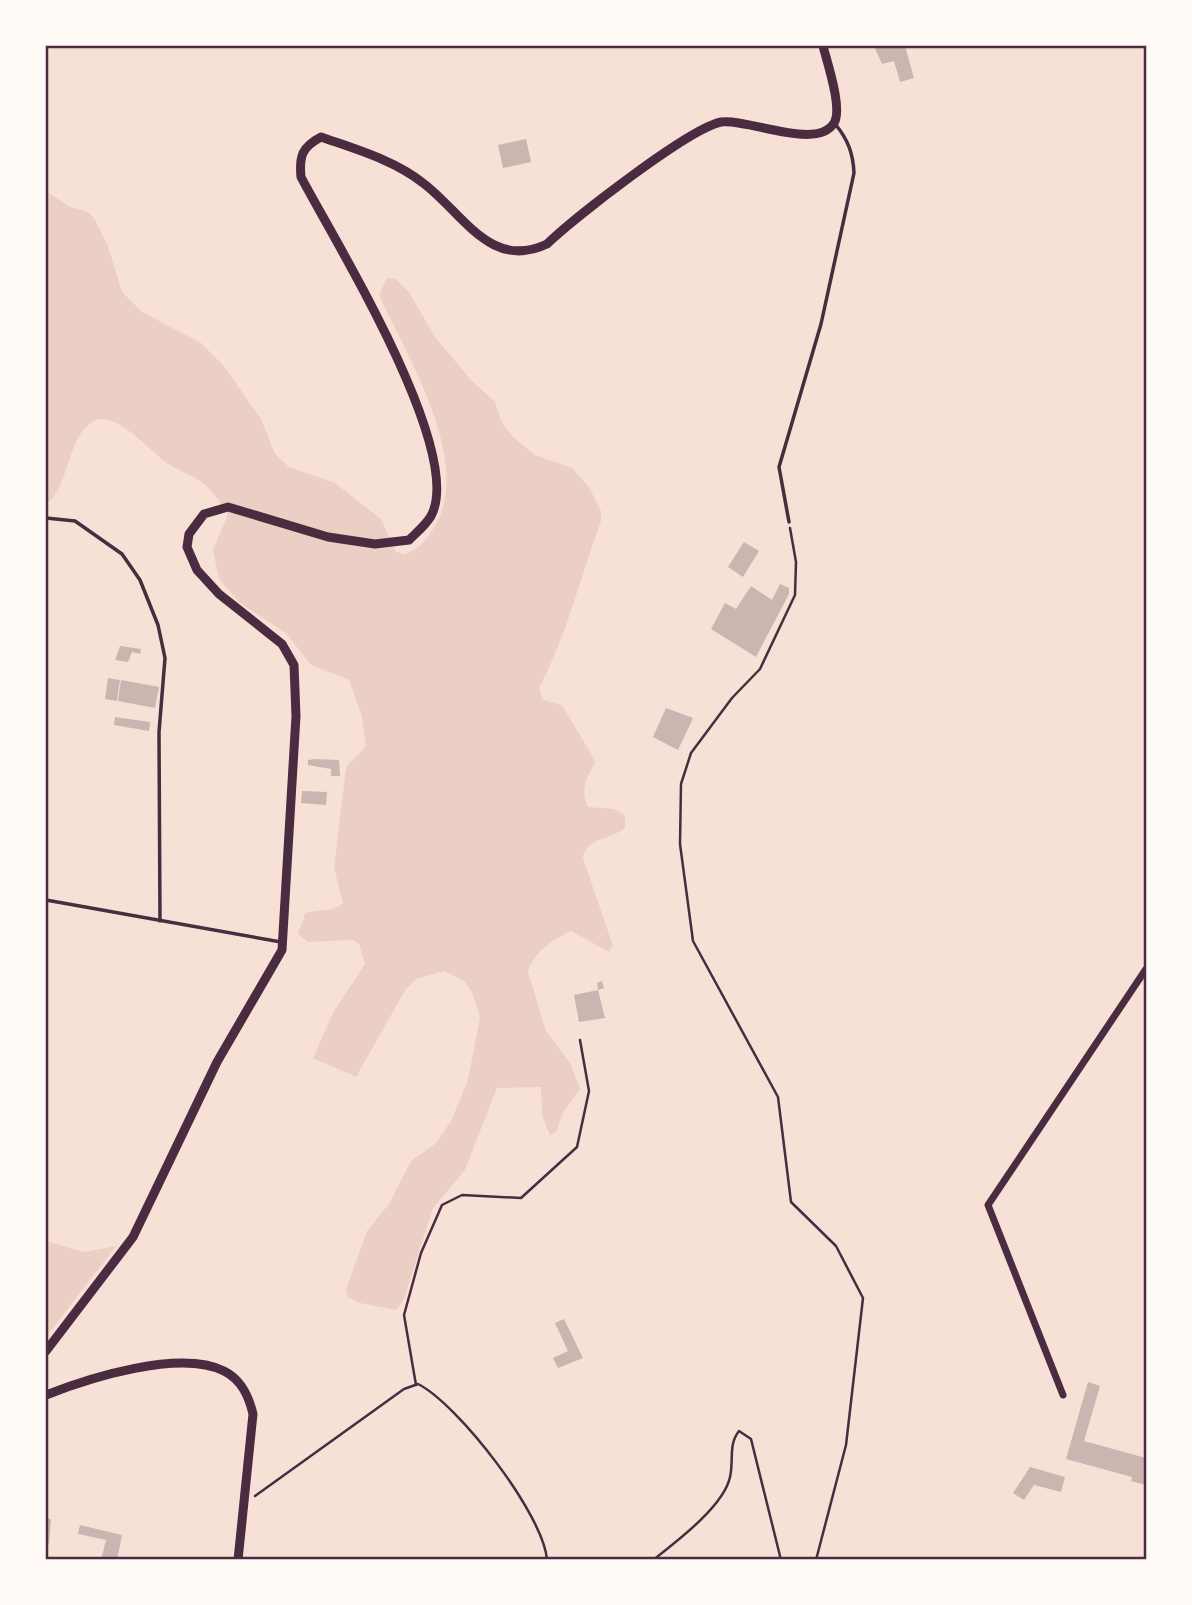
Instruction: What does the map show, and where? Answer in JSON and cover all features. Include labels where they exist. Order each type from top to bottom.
[{"type":"street","points":[[46,1351],[133,1237],[217,1062],[282,950],[295,729],[296,684],[293,665],[282,643],[219,594],[197,570],[190,559],[189,534],[204,514],[228,507],[328,537],[374,544],[409,540],[432,516],[437,471],[425,422],[369,300],[301,177],[300,158],[306,145],[321,137],[375,156],[422,182],[485,241],[499,249],[515,253],[532,251],[547,244],[687,137],[722,122],[819,134],[835,123],[837,108],[823,46]]},
{"type":"street","points":[[1063,1395],[988,1205],[1146,969]]},
{"type":"street","points":[[46,1395],[89,1378],[152,1366],[209,1366],[226,1372],[239,1383],[249,1397],[253,1414],[238,1559]]},
{"type":"lane","points":[[789,522],[779,467],[821,324],[853,173],[853,158],[847,139],[835,123]]},
{"type":"lane","points":[[46,518],[75,521],[122,554],[140,579],[158,625],[165,658],[159,732],[160,921]]},
{"type":"lane","points":[[46,900],[283,943]]},
{"type":"path","points":[[789,522],[796,562],[796,595],[760,669],[732,698],[691,753],[681,784],[680,844],[694,941],[778,1097],[790,1202],[836,1246],[863,1298],[846,1445],[816,1559]]},
{"type":"path","points":[[416,1385],[404,1315],[421,1253],[442,1205],[462,1195],[521,1198],[577,1147],[589,1091],[580,1040]]},
{"type":"path","points":[[245,1503],[404,1390],[416,1385],[429,1390],[476,1434],[541,1533],[547,1559]]},
{"type":"path","points":[[653,1559],[716,1502],[730,1479],[732,1440],[738,1431],[751,1439],[781,1559]]},
{"type":"shaded area","points":[[46,191],[70,207],[88,212],[94,218],[108,246],[122,292],[142,312],[201,343],[223,365],[261,419],[275,454],[289,467],[335,483],[381,519],[396,552],[405,554],[415,549],[435,526],[445,500],[446,471],[432,409],[379,295],[387,278],[396,279],[409,292],[435,337],[471,380],[495,402],[501,421],[512,436],[535,455],[572,468],[589,487],[601,511],[601,521],[565,627],[539,688],[543,700],[562,705],[593,757],[595,763],[584,790],[588,807],[614,809],[625,815],[625,828],[594,842],[585,851],[583,858],[613,946],[609,952],[571,931],[551,942],[539,953],[528,972],[546,1031],[570,1063],[580,1089],[563,1113],[556,1132],[550,1135],[542,1116],[541,1087],[497,1088],[465,1170],[433,1208],[404,1299],[396,1310],[360,1303],[348,1297],[346,1290],[367,1231],[389,1204],[411,1161],[435,1144],[451,1121],[468,1080],[480,1017],[472,992],[464,981],[444,971],[416,979],[406,989],[356,1077],[313,1058],[334,1011],[365,964],[359,944],[353,940],[308,942],[298,934],[305,914],[334,908],[343,903],[334,868],[347,766],[366,746],[362,716],[349,680],[311,665],[286,633],[240,603],[219,579],[213,550],[228,514],[214,494],[200,481],[167,463],[122,426],[103,419],[94,421],[85,428],[73,449],[60,486],[46,504]]},
{"type":"shaded area","points":[[46,1241],[85,1252],[116,1246],[46,1337]]},
{"type":"building","points":[[874,46],[905,46],[914,78],[900,82],[894,61],[882,64]]},
{"type":"building","points":[[526,139],[531,162],[503,168],[498,145]]},
{"type":"building","points":[[744,542],[759,551],[743,577],[728,567]]},
{"type":"building","points":[[780,584],[789,588],[789,594],[756,657],[711,629],[725,603],[736,609],[751,586],[772,600]]},
{"type":"building","points":[[120,646],[141,649],[140,654],[132,652],[128,662],[115,660]]},
{"type":"building","points":[[108,678],[120,680],[117,701],[105,699]]},
{"type":"building","points":[[121,680],[159,687],[155,708],[118,701]]},
{"type":"building","points":[[666,708],[693,718],[678,750],[653,737]]},
{"type":"building","points":[[115,717],[150,722],[149,731],[114,725]]},
{"type":"building","points":[[308,760],[339,760],[340,776],[331,776],[331,769],[308,765]]},
{"type":"building","points":[[302,791],[327,792],[326,805],[301,803]]},
{"type":"building","points":[[602,981],[604,988],[598,990],[597,983]]},
{"type":"building","points":[[598,990],[605,1018],[579,1022],[574,995]]},
{"type":"building","points":[[564,1319],[583,1358],[558,1368],[553,1358],[568,1351],[555,1323]]},
{"type":"building","points":[[1088,1382],[1100,1386],[1084,1441],[1146,1458],[1145,1485],[1131,1481],[1132,1477],[1066,1459]]},
{"type":"building","points":[[1030,1467],[1065,1477],[1061,1492],[1034,1485],[1024,1500],[1013,1493]]},
{"type":"building","points":[[46,1518],[51,1519],[49,1544],[46,1543]]},
{"type":"building","points":[[80,1525],[122,1535],[117,1560],[101,1560],[106,1540],[78,1534]]}]
